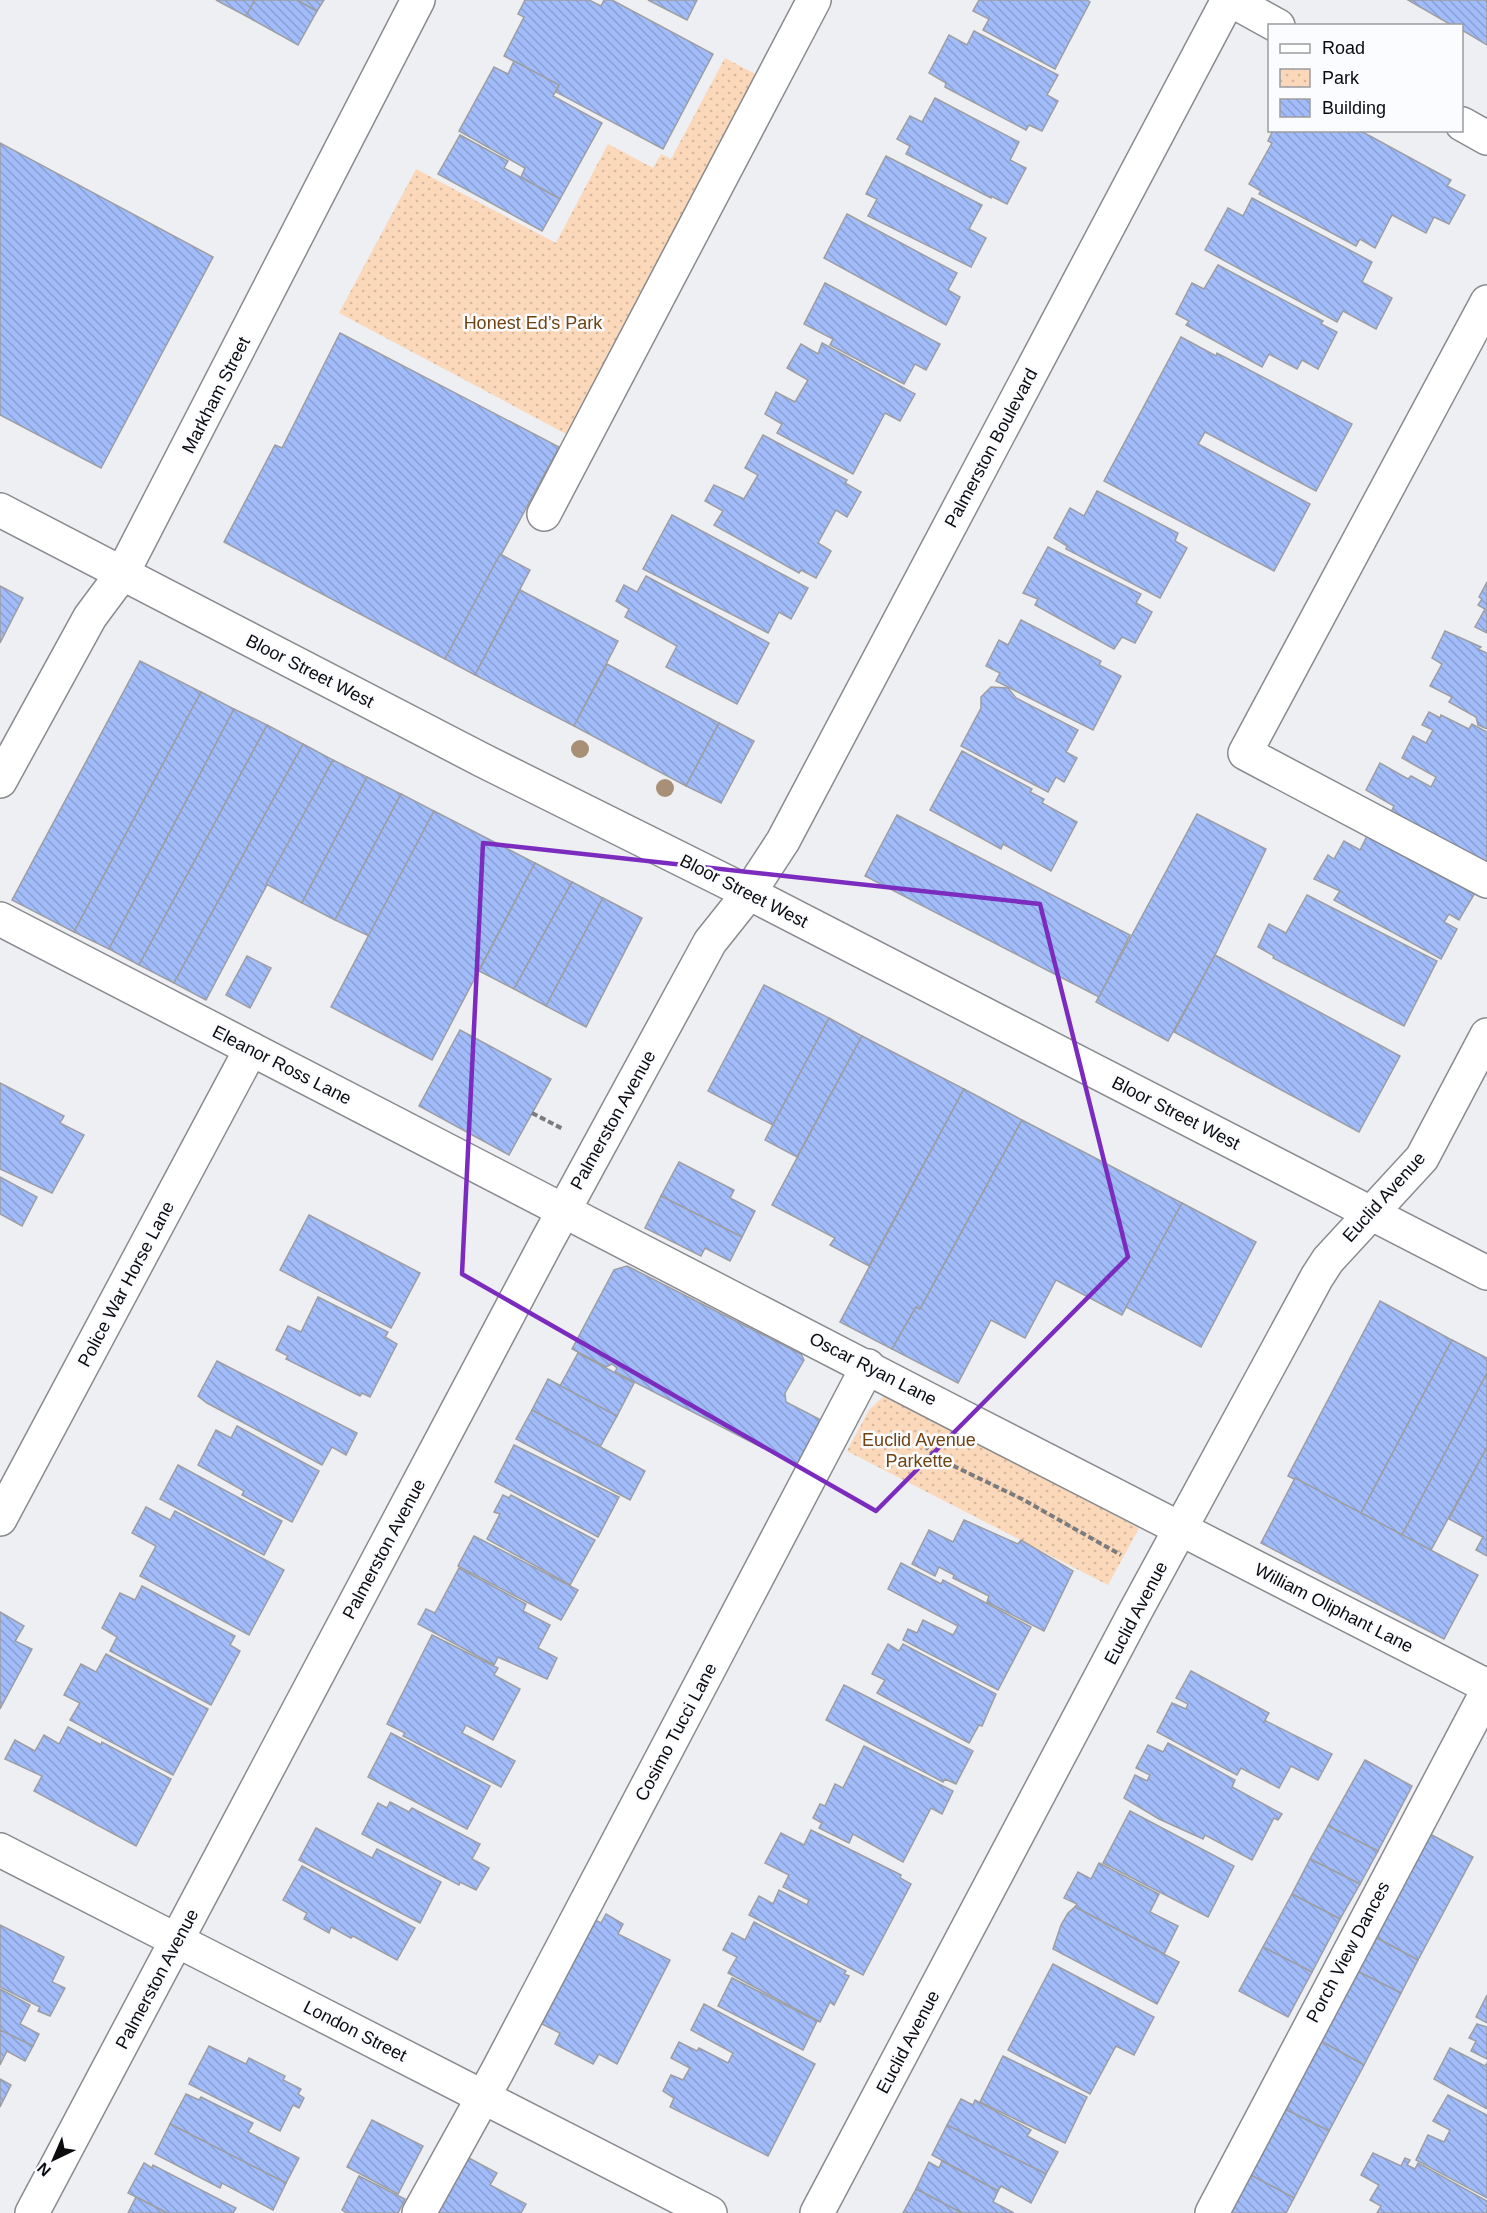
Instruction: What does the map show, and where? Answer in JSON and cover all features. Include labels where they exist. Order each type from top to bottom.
[{"type":"street","name":"Markham Street","points":[[0,781],[90,617],[123,574],[418,0]]},
{"type":"street","points":[[544,514],[814,0]]},
{"type":"street","points":[[1230,0],[1274,24]]},
{"type":"street","name":"Palmerston Boulevard","points":[[749,893],[783,842],[1230,0]]},
{"type":"street","points":[[1463,125],[1487,138]]},
{"type":"street","points":[[1487,302],[1245,753],[1487,881]]},
{"type":"street","name":"Bloor Street West","points":[[0,510],[482,760],[749,893],[1487,1274]]},
{"type":"street","name":"Palmerston Avenue","points":[[32,2213],[564,1210],[710,942],[749,893]]},
{"type":"street","name":"Eleanor Ross Lane","points":[[0,919],[564,1210]]},
{"type":"street","name":"Euclid Avenue","points":[[817,2213],[1134,1614],[1317,1277],[1328,1260],[1422,1158],[1487,1035]]},
{"type":"street","name":"Police War Horse Lane","points":[[0,1519],[251,1049]]},
{"type":"street","name":"Oscar Ryan Lane","points":[[564,1210],[1181,1530]]},
{"type":"street","name":"Cosimo Tucci Lane","points":[[419,2213],[497,2072],[868,1366]]},
{"type":"street","name":"William Oliphant Lane","points":[[1181,1530],[1487,1686]]},
{"type":"street","name":"Porch View Dances","points":[[1212,2213],[1487,1692]]},
{"type":"street","name":"London Street","points":[[0,1850],[710,2213]]},
{"type":"path","points":[[532,1113],[570,1132]]},
{"type":"highlighted area","points":[[483,843],[1040,904],[1128,1257],[876,1511],[462,1274]]},
{"type":"green space","name":"Honest Ed’s Park","points":[[725,58],[759,76],[568,435],[339,313],[416,169],[556,243],[608,144],[653,168],[661,154],[671,159]]},
{"type":"green space","name":"Euclid Avenue Parkette","points":[[885,1395],[1139,1528],[1108,1585],[847,1451],[869,1410]]},
{"type":"building","points":[[216,0],[255,0],[246,16]]},
{"type":"building","points":[[255,0],[297,0],[317,11],[298,45],[246,16]]},
{"type":"building","points":[[297,0],[324,0],[317,11]]},
{"type":"building","points":[[525,0],[589,0],[601,6],[604,0],[612,0],[713,54],[663,149],[556,92],[559,85],[504,56],[524,17],[518,14]]},
{"type":"building","points":[[648,0],[697,0],[687,20]]},
{"type":"building","points":[[979,0],[1087,0],[1090,2],[1055,69],[983,30],[989,19],[973,11]]},
{"type":"building","points":[[1408,0],[1487,0],[1487,45],[1463,31],[1463,24],[1450,24]]},
{"type":"building","points":[[974,31],[1058,75],[1047,95],[1058,101],[1042,131],[1029,125],[1026,130],[945,87],[946,83],[929,73],[949,35],[967,45]]},
{"type":"building","points":[[514,61],[559,85],[553,96],[602,123],[560,199],[521,177],[525,168],[459,131],[494,67],[508,74]]},
{"type":"building","points":[[935,98],[1019,142],[1010,160],[1026,168],[1007,204],[906,154],[910,146],[897,139],[910,116],[922,122]]},
{"type":"building","points":[[1272,132],[1363,132],[1451,180],[1447,186],[1465,195],[1449,224],[1434,217],[1426,233],[1392,215],[1375,248],[1360,239],[1356,246],[1259,194],[1261,191],[1249,184],[1272,143],[1268,141]]},
{"type":"building","points":[[460,135],[508,161],[504,168],[560,199],[542,231],[438,174]]},
{"type":"building","points":[[0,143],[213,257],[101,468],[0,415]]},
{"type":"building","points":[[886,156],[982,205],[969,229],[986,238],[971,267],[868,216],[877,199],[866,194]]},
{"type":"building","points":[[1252,198],[1372,262],[1362,282],[1392,298],[1376,329],[1343,311],[1337,322],[1205,250],[1228,208],[1243,216]]},
{"type":"building","points":[[847,214],[957,273],[948,290],[960,297],[946,325],[824,258]]},
{"type":"building","points":[[1218,265],[1323,321],[1321,324],[1337,332],[1318,369],[1302,360],[1297,369],[1269,354],[1262,367],[1186,325],[1189,321],[1176,314],[1192,283],[1204,289]]},
{"type":"building","points":[[825,283],[940,344],[926,370],[915,364],[904,384],[830,345],[833,339],[804,324]]},
{"type":"building","points":[[340,333],[559,447],[445,659],[224,542],[275,445],[282,448]]},
{"type":"building","points":[[1181,337],[1216,356],[1217,353],[1352,424],[1316,491],[1205,432],[1198,444],[1310,504],[1274,571],[1104,481]]},
{"type":"building","points":[[822,343],[915,394],[900,421],[885,413],[853,474],[777,433],[782,424],[765,414],[776,392],[795,402],[808,380],[787,368],[801,344],[818,354]]},
{"type":"building","points":[[763,435],[847,480],[845,483],[861,492],[847,517],[836,510],[818,543],[831,551],[816,578],[801,570],[799,573],[714,525],[723,511],[705,501],[714,485],[744,499],[758,475],[745,468]]},
{"type":"building","points":[[1097,491],[1178,533],[1175,541],[1187,548],[1160,598],[1066,549],[1067,546],[1054,538],[1070,508],[1084,516]]},
{"type":"building","points":[[672,515],[808,588],[791,619],[779,612],[768,633],[643,569]]},
{"type":"building","points":[[1048,547],[1141,594],[1136,603],[1152,612],[1135,643],[1122,637],[1114,649],[1035,605],[1038,599],[1023,593]]},
{"type":"building","points":[[500,554],[530,570],[475,675],[445,659]]},
{"type":"building","points":[[646,576],[769,643],[737,704],[666,667],[677,646],[625,617],[629,609],[616,601],[624,585],[637,592]]},
{"type":"building","points":[[1487,582],[1487,633],[1475,627],[1485,609],[1478,605],[1482,599],[1479,597]]},
{"type":"building","points":[[0,586],[23,598],[0,643]]},
{"type":"building","points":[[520,590],[618,641],[574,726],[475,675]]},
{"type":"building","points":[[1021,620],[1101,661],[1099,665],[1121,676],[1093,730],[996,681],[1000,673],[986,666],[999,640],[1008,645]]},
{"type":"building","points":[[1445,631],[1481,647],[1478,649],[1487,653],[1487,729],[1478,725],[1476,717],[1449,702],[1452,697],[1430,686],[1442,664],[1432,658]]},
{"type":"building","points":[[140,661],[201,692],[74,932],[12,900]]},
{"type":"building","points":[[607,664],[719,723],[686,786],[574,726]]},
{"type":"building","points":[[991,687],[1008,688],[1016,698],[1078,730],[1066,752],[1077,758],[1064,782],[1056,777],[1048,792],[961,746],[981,708],[981,697]]},
{"type":"building","points":[[201,692],[234,709],[109,949],[74,932]]},
{"type":"building","points":[[234,709],[267,725],[139,965],[109,949]]},
{"type":"building","points":[[1429,712],[1440,718],[1441,715],[1469,729],[1472,724],[1487,732],[1487,862],[1391,812],[1394,806],[1366,790],[1380,763],[1408,779],[1411,776],[1431,787],[1436,777],[1402,758],[1413,736],[1426,743],[1433,730],[1422,725]]},
{"type":"building","points":[[719,723],[754,741],[721,803],[686,786]]},
{"type":"building","points":[[267,725],[303,744],[174,983],[139,965]]},
{"type":"building","points":[[303,744],[333,760],[206,1000],[174,983]]},
{"type":"building","points":[[962,751],[1032,789],[1030,792],[1044,799],[1042,803],[1077,822],[1051,871],[1003,844],[1001,849],[930,810]]},
{"type":"building","points":[[333,760],[367,777],[302,903],[266,884]]},
{"type":"building","points":[[367,777],[401,794],[335,920],[302,903]]},
{"type":"building","points":[[401,794],[434,811],[369,936],[335,920]]},
{"type":"building","points":[[434,811],[535,863],[432,1060],[331,1007]]},
{"type":"building","points":[[1197,814],[1266,849],[1215,955],[1168,1041],[1096,1002]]},
{"type":"building","points":[[897,815],[1130,935],[1099,997],[865,876]]},
{"type":"building","points":[[1368,834],[1442,877],[1476,891],[1459,920],[1449,914],[1444,922],[1457,929],[1441,959],[1334,900],[1340,891],[1314,879],[1328,855],[1334,859],[1344,841],[1360,850]]},
{"type":"building","points":[[535,863],[572,882],[514,989],[479,971]]},
{"type":"building","points":[[572,882],[603,898],[546,1006],[514,989]]},
{"type":"building","points":[[1307,895],[1437,961],[1404,1026],[1273,958],[1274,956],[1258,947],[1269,924],[1286,933]]},
{"type":"building","points":[[603,898],[642,918],[586,1027],[546,1006]]},
{"type":"building","points":[[1215,955],[1400,1056],[1359,1132],[1174,1032]]},
{"type":"building","points":[[247,956],[271,968],[250,1008],[226,995]]},
{"type":"building","points":[[764,985],[829,1018],[773,1125],[708,1091]]},
{"type":"building","points":[[829,1018],[862,1036],[797,1157],[765,1140]]},
{"type":"building","points":[[460,1030],[551,1079],[509,1155],[419,1106]]},
{"type":"building","points":[[862,1036],[964,1089],[869,1266],[830,1245],[835,1238],[772,1205]]},
{"type":"building","points":[[0,1083],[64,1116],[60,1123],[84,1135],[52,1193],[0,1169]]},
{"type":"building","points":[[964,1089],[1022,1120],[920,1309],[916,1307],[892,1349],[840,1322]]},
{"type":"building","points":[[1022,1120],[1182,1203],[1122,1315],[1056,1280],[1025,1338],[991,1320],[958,1383],[892,1349],[916,1307],[920,1309]]},
{"type":"building","points":[[679,1162],[734,1190],[730,1198],[755,1211],[742,1237],[661,1196]]},
{"type":"building","points":[[0,1177],[37,1197],[22,1226],[0,1214]]},
{"type":"building","points":[[661,1196],[742,1237],[730,1261],[705,1248],[701,1256],[645,1228]]},
{"type":"building","points":[[1182,1203],[1256,1242],[1201,1347],[1126,1307]]},
{"type":"building","points":[[309,1215],[420,1273],[391,1328],[280,1270]]},
{"type":"building","points":[[627,1266],[801,1354],[804,1360],[785,1393],[786,1402],[819,1419],[821,1424],[802,1462],[796,1465],[615,1372],[617,1368],[612,1364],[606,1367],[572,1349],[614,1270]]},
{"type":"building","points":[[318,1297],[388,1332],[385,1337],[397,1344],[370,1397],[362,1393],[360,1396],[286,1359],[288,1356],[276,1350],[288,1326],[301,1332]]},
{"type":"building","points":[[1380,1301],[1452,1340],[1361,1513],[1288,1476]]},
{"type":"building","points":[[1452,1340],[1487,1358],[1487,1373],[1402,1535],[1361,1513]]},
{"type":"building","points":[[578,1353],[634,1383],[617,1416],[560,1386]]},
{"type":"building","points":[[217,1361],[357,1433],[346,1455],[332,1447],[322,1465],[207,1403],[198,1396]]},
{"type":"building","points":[[1487,1373],[1487,1447],[1431,1550],[1402,1535]]},
{"type":"building","points":[[548,1379],[617,1416],[600,1447],[532,1410]]},
{"type":"building","points":[[532,1410],[645,1471],[630,1500],[516,1439]]},
{"type":"building","points":[[237,1426],[319,1471],[292,1522],[242,1495],[244,1491],[198,1465],[216,1430],[231,1438]]},
{"type":"building","points":[[514,1445],[619,1497],[598,1537],[495,1482]]},
{"type":"building","points":[[1487,1447],[1487,1556],[1476,1550],[1483,1537],[1449,1519]]},
{"type":"building","points":[[178,1465],[282,1521],[264,1555],[160,1499]]},
{"type":"building","points":[[1295,1478],[1478,1575],[1444,1639],[1261,1543]]},
{"type":"building","points":[[503,1495],[509,1498],[511,1495],[595,1540],[570,1585],[487,1539],[500,1514],[494,1512]]},
{"type":"building","points":[[146,1507],[170,1520],[175,1511],[284,1570],[249,1635],[140,1576],[156,1546],[132,1533]]},
{"type":"building","points":[[964,1520],[1018,1544],[1021,1540],[1073,1571],[1044,1631],[987,1602],[989,1596],[953,1578],[954,1575],[939,1567],[935,1576],[912,1564],[929,1530],[953,1542]]},
{"type":"building","points":[[474,1536],[578,1590],[561,1620],[458,1566]]},
{"type":"building","points":[[901,1563],[941,1584],[943,1580],[1031,1627],[998,1690],[903,1640],[908,1629],[917,1633],[923,1620],[953,1635],[958,1626],[888,1589]]},
{"type":"building","points":[[459,1568],[526,1604],[523,1611],[550,1625],[538,1648],[557,1658],[547,1679],[498,1657],[494,1665],[418,1624],[426,1609],[435,1613]]},
{"type":"building","points":[[142,1586],[235,1636],[230,1645],[240,1651],[211,1705],[110,1651],[117,1637],[102,1628],[120,1593],[135,1600]]},
{"type":"building","points":[[0,1612],[24,1626],[15,1641],[32,1649],[0,1709]]},
{"type":"building","points":[[432,1635],[498,1668],[494,1675],[520,1689],[493,1740],[466,1725],[462,1733],[515,1761],[501,1787],[403,1736],[405,1733],[387,1724]]},
{"type":"building","points":[[888,1644],[899,1651],[903,1644],[996,1694],[982,1726],[979,1725],[969,1743],[877,1693],[885,1680],[872,1674]]},
{"type":"building","points":[[106,1654],[208,1709],[173,1775],[70,1720],[80,1703],[64,1695],[81,1664],[96,1672]]},
{"type":"building","points":[[1191,1671],[1269,1713],[1264,1722],[1332,1754],[1318,1780],[1291,1766],[1279,1788],[1241,1768],[1237,1775],[1157,1732],[1172,1703],[1186,1709],[1188,1704],[1176,1698]]},
{"type":"building","points":[[844,1685],[973,1751],[956,1784],[945,1779],[943,1782],[826,1720]]},
{"type":"building","points":[[68,1727],[101,1745],[102,1742],[171,1779],[136,1846],[34,1791],[42,1776],[5,1759],[15,1740],[35,1751],[44,1735],[59,1744]]},
{"type":"building","points":[[391,1733],[490,1786],[467,1829],[368,1777]]},
{"type":"building","points":[[1168,1743],[1235,1780],[1232,1787],[1282,1814],[1278,1820],[1274,1818],[1252,1860],[1205,1835],[1203,1839],[1159,1819],[1124,1798],[1135,1775],[1147,1781],[1150,1775],[1136,1768],[1148,1745],[1163,1752]]},
{"type":"building","points":[[864,1746],[953,1791],[942,1814],[931,1808],[903,1862],[853,1834],[849,1843],[819,1828],[822,1823],[813,1818],[820,1804],[825,1806],[835,1784],[843,1788]]},
{"type":"building","points":[[1365,1760],[1412,1786],[1378,1851],[1328,1826]]},
{"type":"building","points":[[390,1802],[409,1812],[412,1808],[480,1844],[472,1859],[489,1868],[476,1890],[460,1882],[459,1885],[362,1834],[378,1803],[387,1808]]},
{"type":"building","points":[[1130,1811],[1234,1866],[1208,1917],[1103,1863]]},
{"type":"building","points":[[1328,1826],[1378,1851],[1360,1884],[1310,1859]]},
{"type":"building","points":[[316,1828],[372,1858],[377,1849],[441,1882],[420,1923],[299,1860]]},
{"type":"building","points":[[811,1830],[901,1875],[900,1878],[911,1884],[863,1975],[749,1915],[759,1896],[773,1904],[779,1890],[807,1905],[809,1900],[783,1887],[789,1875],[765,1863],[781,1833],[804,1845]]},
{"type":"building","points":[[1430,1834],[1473,1857],[1418,1960],[1375,1937]]},
{"type":"building","points":[[1310,1859],[1360,1884],[1340,1919],[1292,1894]]},
{"type":"building","points":[[1099,1863],[1159,1894],[1150,1912],[1178,1926],[1164,1954],[1075,1907],[1077,1904],[1064,1898],[1078,1872],[1091,1879]]},
{"type":"building","points":[[302,1866],[415,1928],[397,1960],[331,1927],[329,1933],[304,1919],[307,1913],[283,1900]]},
{"type":"building","points":[[1292,1894],[1340,1919],[1312,1972],[1263,1947]]},
{"type":"building","points":[[1075,1907],[1179,1962],[1157,2004],[1053,1949],[1061,1925],[1068,1913]]},
{"type":"building","points":[[606,1914],[623,1924],[618,1934],[670,1960],[617,2064],[599,2054],[593,2064],[555,2044],[560,2033],[542,2024],[595,1920],[601,1923]]},
{"type":"building","points":[[754,1922],[846,1971],[844,1974],[849,1976],[834,2005],[830,2002],[820,2022],[728,1973],[737,1957],[723,1950],[732,1933],[745,1940]]},
{"type":"building","points":[[0,1925],[64,1957],[52,1982],[65,1988],[50,2016],[38,2011],[40,2007],[0,1987]]},
{"type":"building","points":[[1375,1937],[1418,1960],[1401,1993],[1355,1970]]},
{"type":"building","points":[[1263,1947],[1312,1972],[1288,2017],[1239,1991]]},
{"type":"building","points":[[1053,1964],[1154,2017],[1134,2055],[1116,2046],[1090,2094],[1008,2050]]},
{"type":"building","points":[[1355,1970],[1401,1993],[1364,2065],[1319,2040]]},
{"type":"building","points":[[732,1978],[817,2021],[803,2050],[718,2006]]},
{"type":"building","points":[[0,1989],[30,2005],[20,2024],[39,2034],[33,2046],[0,2030]]},
{"type":"building","points":[[1487,1995],[1487,2023],[1476,2017]]},
{"type":"building","points":[[704,2004],[815,2064],[768,2156],[670,2107],[674,2098],[663,2091],[671,2075],[683,2080],[690,2068],[671,2058],[679,2042],[697,2051],[699,2048],[728,2063],[733,2053],[691,2030]]},
{"type":"building","points":[[1477,2024],[1487,2027],[1487,2059],[1471,2051],[1476,2041],[1469,2038]]},
{"type":"building","points":[[0,2030],[33,2046],[25,2061],[7,2051],[0,2065]]},
{"type":"building","points":[[1319,2040],[1364,2065],[1329,2131],[1283,2108]]},
{"type":"building","points":[[209,2046],[246,2064],[249,2058],[285,2076],[283,2080],[301,2089],[298,2094],[304,2098],[299,2108],[293,2105],[280,2131],[189,2084]]},
{"type":"building","points":[[1450,2048],[1485,2066],[1487,2063],[1487,2109],[1434,2079]]},
{"type":"building","points":[[1003,2056],[1087,2097],[1065,2143],[980,2102]]},
{"type":"building","points":[[0,2079],[11,2085],[0,2107]]},
{"type":"building","points":[[186,2094],[199,2100],[201,2097],[253,2123],[248,2132],[299,2158],[286,2183],[170,2124]]},
{"type":"building","points":[[1448,2095],[1487,2115],[1487,2198],[1416,2160],[1428,2135],[1444,2142],[1450,2130],[1433,2121]]},
{"type":"building","points":[[961,2099],[973,2105],[975,2100],[1031,2130],[1027,2136],[1058,2152],[1046,2174],[947,2125]]},
{"type":"building","points":[[1283,2108],[1329,2131],[1294,2198],[1249,2174]]},
{"type":"building","points":[[372,2120],[423,2146],[398,2194],[347,2167]]},
{"type":"building","points":[[170,2124],[286,2183],[273,2210],[222,2183],[220,2188],[155,2154]]},
{"type":"building","points":[[947,2125],[1046,2174],[1031,2203],[1001,2186],[998,2191],[932,2155]]},
{"type":"building","points":[[1373,2153],[1401,2166],[1405,2158],[1410,2160],[1407,2165],[1415,2169],[1418,2163],[1487,2201],[1487,2213],[1377,2213],[1381,2206],[1370,2200],[1379,2185],[1361,2175]]},
{"type":"building","points":[[467,2157],[497,2173],[490,2185],[526,2204],[521,2213],[438,2213]]},
{"type":"building","points":[[942,2161],[998,2191],[993,2202],[1014,2213],[962,2213],[916,2189],[929,2162],[939,2168]]},
{"type":"building","points":[[144,2163],[152,2168],[153,2165],[236,2208],[233,2213],[167,2213],[128,2193]]},
{"type":"building","points":[[1249,2174],[1294,2198],[1286,2213],[1228,2213]]},
{"type":"building","points":[[359,2176],[405,2199],[398,2213],[347,2213],[342,2210]]},
{"type":"building","points":[[916,2189],[962,2213],[903,2213]]},
{"type":"building","points":[[136,2197],[167,2213],[128,2213]]}]
